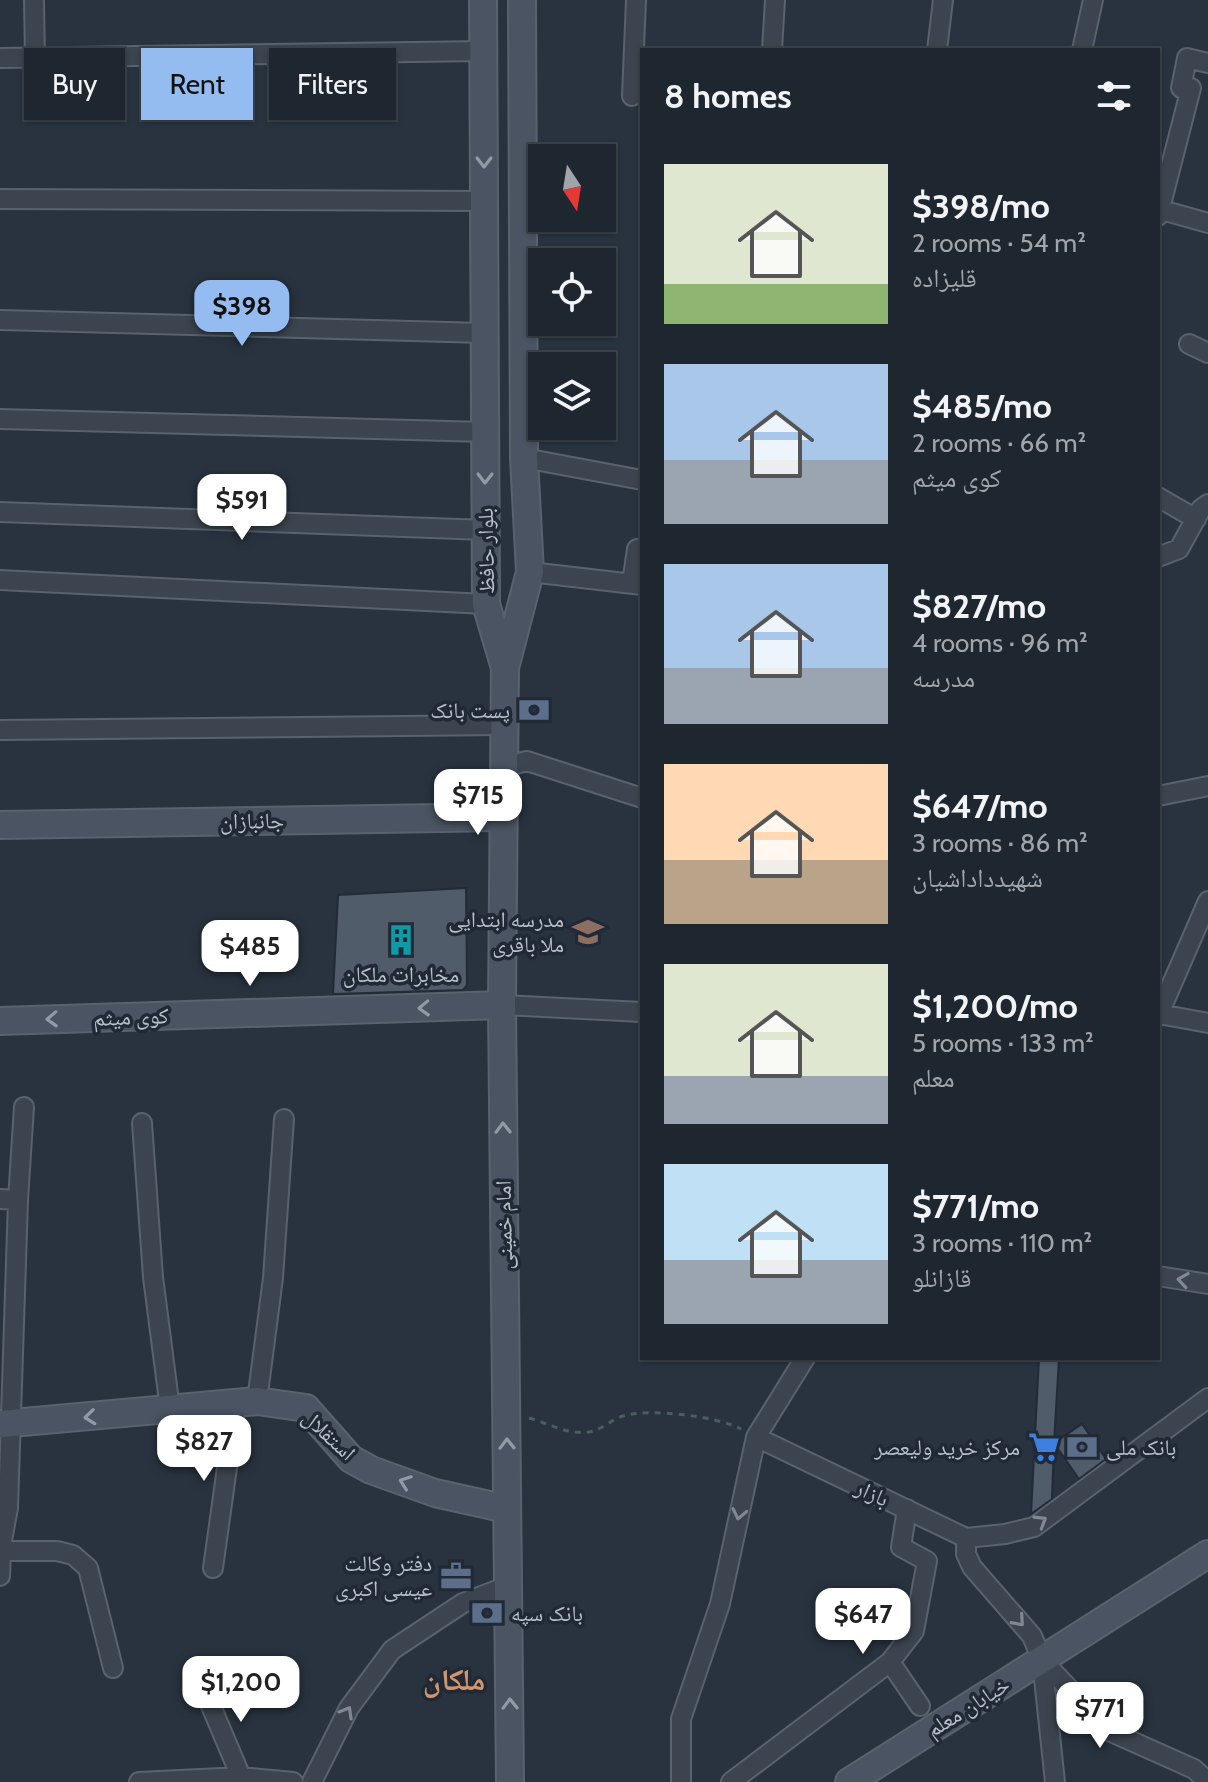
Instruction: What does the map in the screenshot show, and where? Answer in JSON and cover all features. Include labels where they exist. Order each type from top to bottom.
[{"type":"main road","name":"بلوار حافظ","points":[[483,0],[486,604],[505,668]]},
{"type":"main road","name":"بلوار حافظ","points":[[505,668],[530,572],[524,458],[522,0]]},
{"type":"main road","name":"امام خمینی","points":[[505,668],[502,1005],[510,1782]]},
{"type":"main road","name":"جانبازان","points":[[0,825],[503,817]]},
{"type":"main road","name":"کوی میثم","points":[[0,1021],[502,1005]]},
{"type":"main road","name":"استقلال","points":[[5,1424],[246,1402],[306,1408],[351,1459],[371,1470],[435,1493],[507,1509]]},
{"type":"main road","name":"خیابان معلم","points":[[849,1782],[867,1775],[1208,1554]]},
{"type":"street","points":[[34,0],[35,48]]},
{"type":"street","points":[[632,96],[636,0]]},
{"type":"street","points":[[772,48],[775,0]]},
{"type":"street","points":[[937,48],[943,0]]},
{"type":"street","points":[[1082,48],[1093,0]]},
{"type":"street","points":[[125,57],[484,51]]},
{"type":"street","points":[[0,58],[24,58]]},
{"type":"street","points":[[1160,208],[1191,88],[1181,88],[1187,58],[1208,63]]},
{"type":"street","points":[[0,199],[484,201]]},
{"type":"street","points":[[1160,212],[1208,223]]},
{"type":"street","points":[[0,320],[485,333]]},
{"type":"street","points":[[1189,344],[1208,353]]},
{"type":"street","points":[[0,419],[485,432]]},
{"type":"street","points":[[524,458],[640,480]]},
{"type":"street","points":[[1160,498],[1203,512],[1179,549],[1160,556]]},
{"type":"street","points":[[0,512],[486,530]]},
{"type":"street","points":[[530,572],[637,584],[637,549]]},
{"type":"street","points":[[0,580],[486,604]]},
{"type":"street","points":[[0,730],[504,725]]},
{"type":"street","points":[[504,767],[527,761],[640,797]]},
{"type":"street","points":[[1160,796],[1208,786]]},
{"type":"street","points":[[1160,1013],[1208,901]]},
{"type":"street","points":[[502,1005],[640,1012]]},
{"type":"street","points":[[1160,1015],[1208,1023]]},
{"type":"street","points":[[0,1576],[8,1508],[5,1424],[9,1200],[24,1107]]},
{"type":"street","points":[[213,1568],[273,1278],[284,1119]]},
{"type":"street","points":[[142,1123],[153,1277],[170,1409]]},
{"type":"street","points":[[1160,1276],[1208,1284]]},
{"type":"street","points":[[681,1782],[681,1719],[720,1604],[756,1437],[804,1360]]},
{"type":"street","points":[[1055,1782],[1042,1660],[1032,1636],[972,1567],[966,1554],[966,1538],[1034,1527],[1208,1398]]},
{"type":"street","name":"بازار","points":[[756,1437],[966,1538]]},
{"type":"street","points":[[731,1782],[890,1662],[914,1631],[927,1561],[901,1547],[907,1509]]},
{"type":"street","points":[[1,1551],[57,1551],[73,1555],[88,1568],[113,1668]]},
{"type":"street","points":[[312,1782],[349,1708],[392,1650],[463,1603],[508,1586]]},
{"type":"street","points":[[1042,1660],[1109,1731],[1194,1769],[1208,1782]]},
{"type":"street","points":[[890,1662],[920,1706]]},
{"type":"street","points":[[203,1687],[241,1777]]},
{"type":"street","points":[[139,1782],[241,1777],[293,1782]]},
{"type":"path","points":[[506,1411],[568,1432],[592,1432],[624,1416],[672,1413],[732,1424],[756,1437]]},
{"type":"building","name":"مخابرات ملکان","points":[[466,888],[467,985],[463,990],[333,994],[338,895]]},
{"type":"building","name":"مرکز خرید ولیعصر","points":[[1039,1360],[1059,1360],[1052,1499],[1031,1514]]},
{"type":"building","name":"بانک ملی","points":[[1082,1424],[1106,1459],[1079,1479],[1054,1443]]},
{"type":"place","name":"پست بانک","points":[[534,710]]},
{"type":"place","name":"مدرسه ابتدایی ملا باقری","points":[[588,932]]},
{"type":"place","name":"مخابرات ملکان","points":[[401,940]]},
{"type":"place","name":"مرکز خرید ولیعصر","points":[[1044,1447]]},
{"type":"place","name":"بانک ملی","points":[[1082,1447]]},
{"type":"place","name":"دفتر وکالت عیسی اکبری","points":[[456,1576]]},
{"type":"place","name":"بانک سپه","points":[[487,1613]]},
{"type":"district","name":"ملکان","points":[[454,1679]]}]
